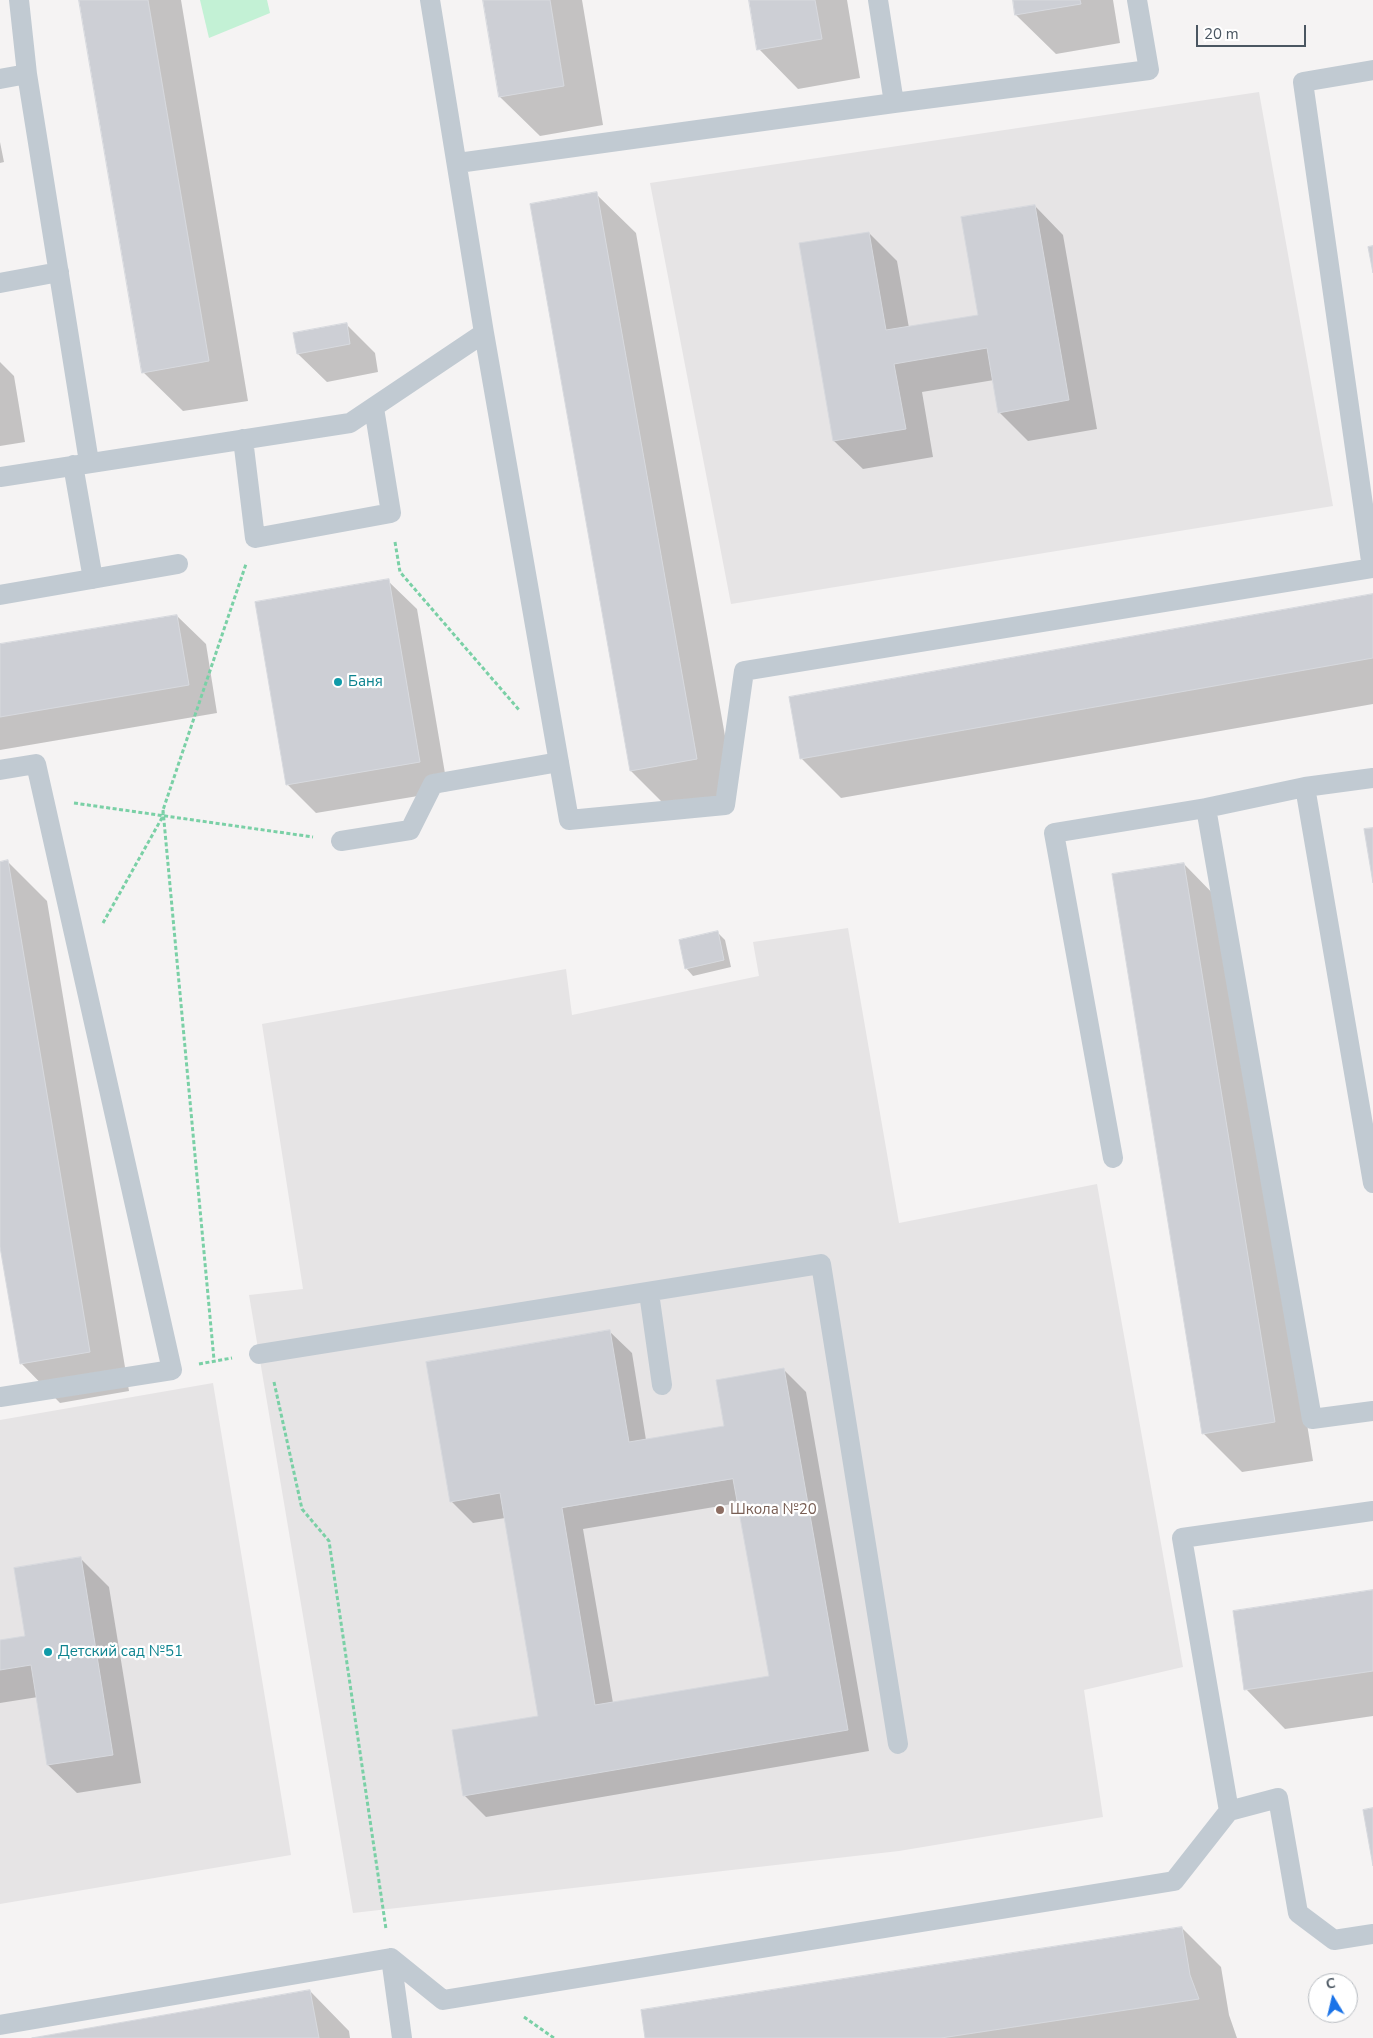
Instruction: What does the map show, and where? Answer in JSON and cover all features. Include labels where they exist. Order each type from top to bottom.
[{"type":"lane","points":[[19,0],[27,74],[59,272],[93,579]]},
{"type":"lane","points":[[430,0],[458,163],[484,334],[569,820],[725,805],[744,671],[1372,568],[1303,82],[1373,70]]},
{"type":"lane","points":[[878,0],[894,103]]},
{"type":"lane","points":[[458,163],[1149,70],[1137,0]]},
{"type":"lane","points":[[0,79],[27,74]]},
{"type":"lane","points":[[0,282],[59,272]]},
{"type":"lane","points":[[0,477],[350,423],[484,334]]},
{"type":"lane","points":[[243,439],[255,538],[391,513],[374,408]]},
{"type":"lane","points":[[0,595],[178,564]]},
{"type":"lane","points":[[341,840],[410,830],[433,784],[559,762]]},
{"type":"lane","points":[[0,770],[36,764],[172,1370],[0,1397]]},
{"type":"lane","points":[[1113,1158],[1054,833],[1206,808],[1305,787],[1373,778]]},
{"type":"lane","points":[[1305,787],[1373,1183]]},
{"type":"lane","points":[[1206,808],[1312,1419],[1373,1411]]},
{"type":"lane","points":[[259,1354],[821,1264],[898,1744]]},
{"type":"lane","points":[[649,1293],[662,1385]]},
{"type":"lane","points":[[1229,1811],[1182,1538],[1373,1511]]},
{"type":"lane","points":[[0,2025],[391,1958],[443,2000],[1174,1881],[1229,1811],[1278,1798],[1298,1913],[1334,1940],[1373,1934]]},
{"type":"lane","points":[[391,1958],[402,2038]]},
{"type":"path","points":[[214,1360],[163,810],[255,538]]},
{"type":"path","points":[[400,572],[526,718]]},
{"type":"path","points":[[43,799],[341,840]]},
{"type":"path","points":[[80,963],[164,816]]},
{"type":"path","points":[[172,1370],[214,1360],[268,1352],[302,1508],[329,1541],[391,1958]]},
{"type":"path","points":[[517,2012],[554,2038]]},
{"type":"shaded area","points":[[1259,92],[1333,506],[731,604],[650,183]]},
{"type":"shaded area","name":"Школа №20","points":[[848,928],[899,1223],[1097,1184],[1183,1667],[1084,1690],[1103,1817],[899,1851],[353,1913],[249,1295],[303,1289],[262,1024],[566,969],[572,1015],[759,976],[753,942]]},
{"type":"shaded area","points":[[213,1383],[291,1855],[0,1904],[0,1420]]},
{"type":"green space","points":[[200,0],[267,0],[270,13],[209,38]]},
{"type":"building","points":[[79,0],[148,0],[209,361],[142,373]]},
{"type":"building","points":[[483,0],[550,0],[564,86],[499,97]]},
{"type":"building","points":[[749,0],[815,0],[822,39],[757,50]]},
{"type":"building","points":[[1013,0],[1080,0],[1081,4],[1015,15]]},
{"type":"building","points":[[597,192],[697,759],[630,771],[530,204]]},
{"type":"building","points":[[1035,205],[1069,400],[998,413],[987,348],[894,364],[906,429],[833,441],[799,243],[869,232],[886,330],[978,315],[961,217]]},
{"type":"building","points":[[1373,246],[1373,273],[1368,247]]},
{"type":"building","points":[[347,323],[350,344],[297,354],[293,333]]},
{"type":"building","name":"Баня","points":[[389,579],[420,762],[286,785],[255,602]]},
{"type":"building","points":[[1373,594],[1373,658],[800,759],[789,697]]},
{"type":"building","points":[[177,615],[189,685],[0,717],[0,644]]},
{"type":"building","points":[[1373,828],[1373,883],[1364,829]]},
{"type":"building","points":[[8,860],[90,1352],[20,1364],[0,1247],[0,862]]},
{"type":"building","points":[[1184,863],[1275,1422],[1202,1434],[1112,874]]},
{"type":"building","points":[[718,931],[724,960],[685,969],[679,940]]},
{"type":"building","points":[[610,1330],[629,1442],[724,1426],[716,1380],[784,1368],[848,1730],[463,1796],[452,1730],[538,1716],[500,1493],[450,1502],[426,1362]],"holes":[[[733,1479],[769,1676],[595,1705],[562,1508]]]},
{"type":"building","name":"Детский сад №51","points":[[81,1557],[113,1755],[47,1765],[31,1665],[0,1670],[0,1640],[25,1636],[14,1568]]},
{"type":"building","points":[[1373,1590],[1373,1671],[1244,1690],[1233,1611]]},
{"type":"building","points":[[1373,1808],[1373,1866],[1363,1810]]},
{"type":"building","points":[[1182,1927],[1190,1975],[1199,1999],[941,2038],[645,2038],[641,2010]]},
{"type":"building","points":[[310,1990],[319,2038],[32,2038]]},
{"type":"place","name":"Баня","points":[[338,682]]},
{"type":"place","name":"Школа №20","points":[[720,1510]]},
{"type":"place","name":"Детский сад №51","points":[[48,1652]]}]
